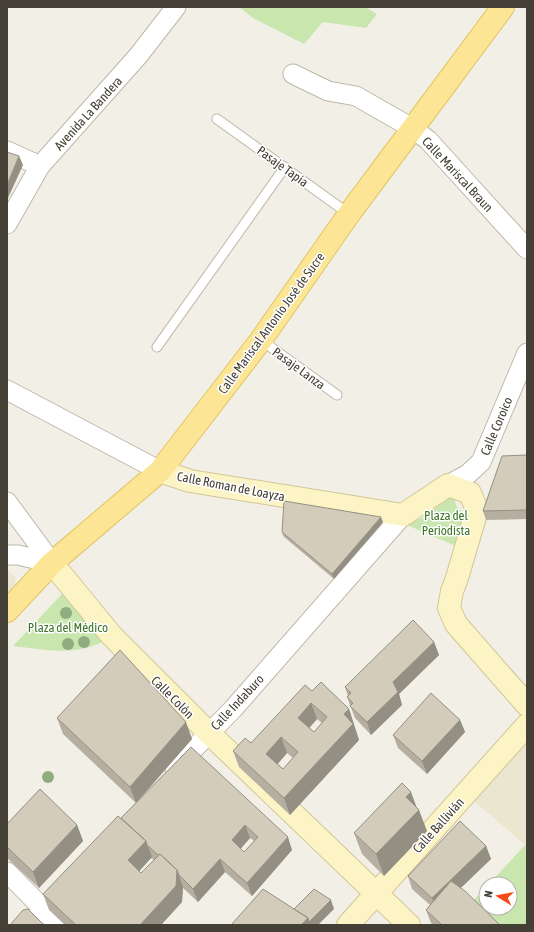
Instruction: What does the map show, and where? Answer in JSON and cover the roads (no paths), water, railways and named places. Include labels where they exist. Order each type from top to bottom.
[{"type":"main road","name":"Calle Mariscal Antonio José de Sucre","points":[[7,611],[52,563],[160,471],[261,340],[349,214],[503,7]]},
{"type":"main road","name":"Calle Roman de Loayza","points":[[160,471],[190,481],[403,515]]},
{"type":"main road","name":"Calle Indaburo","points":[[403,515],[448,485]]},
{"type":"main road","points":[[448,485],[470,493],[477,510],[452,591],[449,608],[456,624],[527,705]]},
{"type":"main road","name":"Calle Colón","points":[[52,563],[111,635],[208,732],[408,925]]},
{"type":"main road","name":"Calle Ballivián","points":[[348,925],[527,725]]},
{"type":"street","name":"Avenida La Bandera","points":[[7,224],[40,166],[138,56],[176,7]]},
{"type":"street","name":"Calle Mariscal Braun","points":[[293,74],[328,91],[356,96],[412,128],[428,140],[527,249]]},
{"type":"street","points":[[7,151],[40,166]]},
{"type":"street","name":"Calle Coroico","points":[[448,485],[468,474],[480,462],[527,353]]},
{"type":"street","name":"Calle Roman de Loayza","points":[[7,390],[160,471]]},
{"type":"street","name":"Calle Colón","points":[[7,502],[52,563]]},
{"type":"street","name":"Calle Indaburo","points":[[160,784],[208,732],[233,709],[403,515]]},
{"type":"street","points":[[7,556],[18,555],[52,563]]},
{"type":"street","points":[[7,872],[59,925]]},
{"type":"street","points":[[29,925],[75,875]]},
{"type":"lane","name":"Pasaje Tapia","points":[[217,119],[349,214]]},
{"type":"lane","points":[[157,347],[285,167]]},
{"type":"lane","name":"Pasaje Lanza","points":[[261,340],[338,395]]},
{"type":"park label","name":"Plaza del Periodista","points":[[446,522]]},
{"type":"park label","name":"Plaza del Médico","points":[[68,627]]}]
